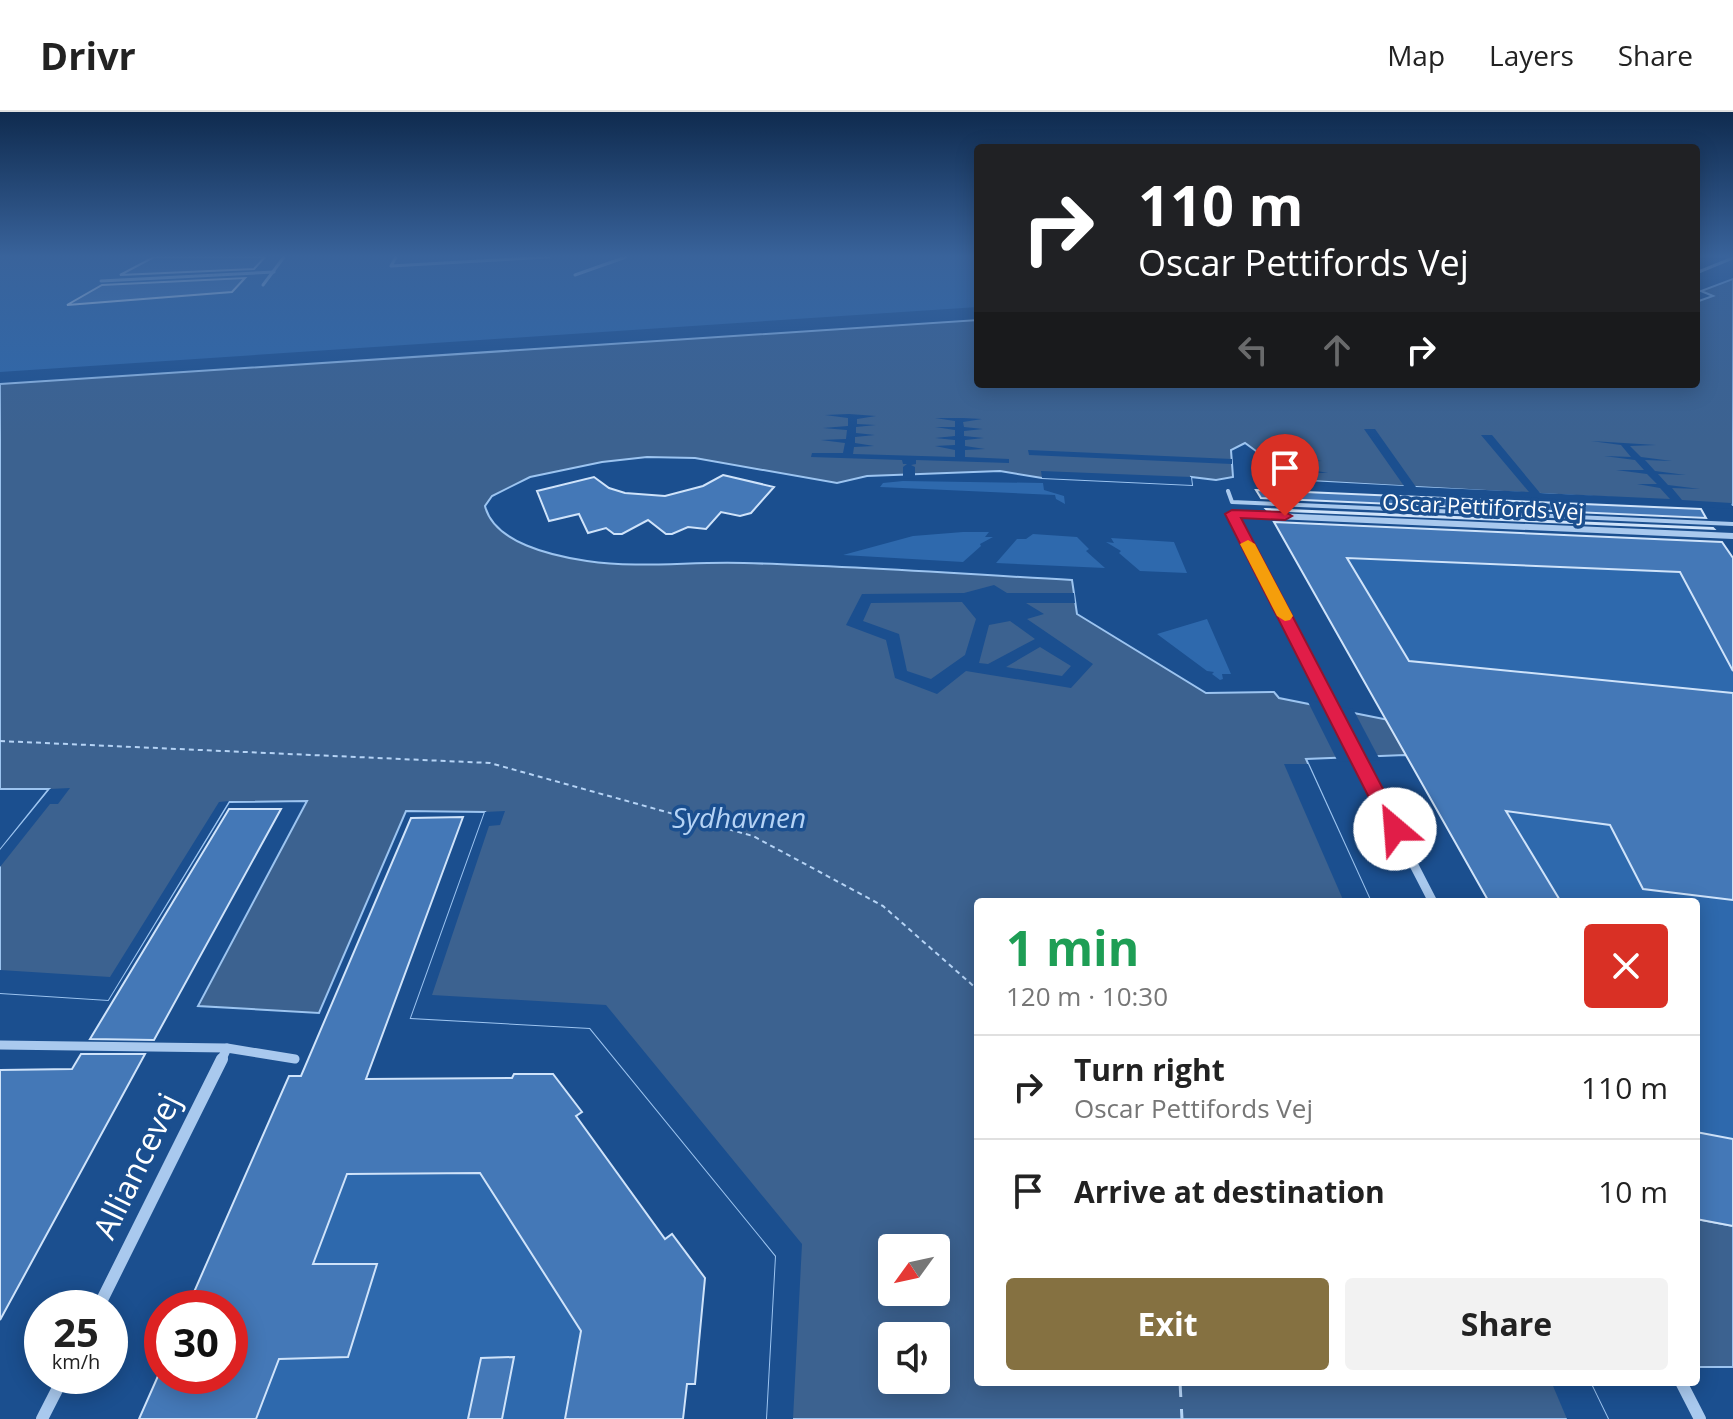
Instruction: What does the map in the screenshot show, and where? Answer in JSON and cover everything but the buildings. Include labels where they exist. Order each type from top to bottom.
[{"type":"street","name":"Oscar Pettifords Vej","points":[[1431,898],[1232,514],[1733,536]]},
{"type":"street","points":[[0,1045],[227,1048],[295,1059]]},
{"type":"street","name":"Alliancevej","points":[[107,1290],[227,1048]]},
{"type":"street","points":[[1683,1386],[1700,1419]]},
{"type":"street","points":[[42,1419],[55,1394]]},
{"type":"lane","points":[[1228,491],[1232,502],[1733,524]]},
{"type":"shaded area","points":[[0,318],[813,318],[0,372]]},
{"type":"shaded area","points":[[883,483],[1043,483],[1044,490],[1064,496],[1065,504],[1055,495],[880,487]]},
{"type":"shaded area","points":[[989,532],[985,537],[993,537],[980,544],[963,562],[843,555],[913,536]]},
{"type":"shaded area","points":[[1033,534],[1077,537],[1089,549],[1086,551],[1105,568],[996,563],[1017,539],[1026,539]]},
{"type":"shaded area","points":[[1111,538],[1174,542],[1187,573],[1140,571],[1119,553],[1121,551],[1106,542],[1114,543]]},
{"type":"shaded area","points":[[1347,558],[1648,571],[1682,565],[1718,644],[1724,645],[1733,661],[1733,693],[1401,662]]},
{"type":"shaded area","points":[[1207,619],[1231,674],[1222,674],[1223,679],[1220,680],[1212,674],[1214,672],[1207,671],[1157,634]]},
{"type":"shaded area","points":[[1491,809],[1733,841],[1733,1139],[1700,1133],[1700,898],[1559,898],[1525,843]]},
{"type":"shaded area","points":[[480,1173],[581,1331],[565,1419],[256,1419],[347,1174]]},
{"type":"water","name":"Sydhavnen","points":[[1700,318],[1733,318],[1733,505],[1294,480],[1261,472],[1256,451],[1245,443],[1231,450],[1233,477],[1216,480],[1191,477],[1192,485],[1042,478],[1000,471],[867,476],[837,483],[695,458],[647,457],[602,462],[530,477],[492,496],[485,506],[500,530],[512,538],[558,556],[587,561],[626,564],[785,564],[1072,580],[1077,614],[1206,693],[1274,692],[1279,698],[1733,789],[1405,755],[1306,759],[1369,898],[974,898],[974,1386],[1592,1386],[1608,1419],[767,1419],[776,1256],[590,1028],[411,1018],[485,812],[406,811],[319,1013],[198,1006],[307,801],[229,802],[108,1000],[0,993],[0,850],[49,789],[0,789],[0,384],[974,320],[974,388],[1700,388]]},
{"type":"water","points":[[1700,1220],[1733,1226],[1733,1367],[1700,1367]]},
{"type":"pier","points":[[825,415],[876,416],[857,419],[857,424],[876,425],[856,427],[856,433],[875,435],[855,437],[855,443],[874,446],[854,447],[853,454],[955,457],[955,450],[935,446],[955,445],[955,440],[935,438],[955,436],[955,430],[935,427],[955,427],[955,421],[935,418],[982,419],[963,422],[964,427],[983,429],[964,431],[964,436],[984,438],[965,440],[965,446],[985,449],[965,450],[965,457],[1009,459],[1009,463],[916,460],[916,464],[911,465],[915,467],[915,478],[903,479],[903,467],[907,464],[903,464],[902,460],[811,457],[812,453],[843,453],[845,443],[821,440],[846,439],[847,430],[823,428],[848,426],[848,418]]},
{"type":"pier","points":[[1364,429],[1375,429],[1416,487],[1529,492],[1481,435],[1492,435],[1540,493],[1670,499],[1660,488],[1637,484],[1657,484],[1647,474],[1616,470],[1644,470],[1635,460],[1604,456],[1631,457],[1621,445],[1591,441],[1656,445],[1630,446],[1641,457],[1672,461],[1645,460],[1655,471],[1686,475],[1658,474],[1668,485],[1700,489],[1672,488],[1682,500],[1731,503],[1733,509],[1293,484],[1262,476],[1261,472],[1303,481],[1286,440],[1295,441],[1300,458],[1322,461],[1302,462],[1306,469],[1328,473],[1307,473],[1308,481],[1404,486]]},
{"type":"pier","points":[[1028,450],[1232,459],[1232,464],[1029,455]]},
{"type":"pier","points":[[1041,471],[1191,477],[1192,485],[1042,478]]},
{"type":"pier","points":[[994,585],[1007,593],[1074,593],[1075,603],[1026,603],[1044,614],[1027,619],[1093,664],[1071,688],[966,671],[937,694],[895,678],[886,640],[846,625],[862,594],[964,593]],"holes":[[[962,602],[976,619],[965,655],[931,679],[907,671],[899,634],[863,621],[871,603]],[[1010,621],[1035,639],[988,664],[979,663],[989,625]],[[1040,647],[1071,666],[1062,676],[1006,667]]]},
{"type":"pier","points":[[1307,700],[1353,709],[1380,760],[1338,762]]},
{"type":"pier","points":[[1284,764],[1308,764],[1369,898],[1342,898]]},
{"type":"pier","points":[[70,788],[58,804],[50,804],[0,867],[0,850],[50,789]]},
{"type":"pier","points":[[229,801],[108,1000],[0,993],[0,970],[110,977],[219,802]]},
{"type":"pier","points":[[505,811],[500,825],[489,826],[432,995],[606,1005],[802,1244],[793,1419],[767,1419],[776,1256],[590,1028],[411,1018],[485,812]]},
{"type":"pier","points":[[1553,1386],[1592,1386],[1608,1419],[1567,1419]]},
{"type":"ferry route","points":[[0,741],[490,763],[753,836],[883,906],[974,986]]},
{"type":"ferry route","points":[[1180,1386],[1182,1419]]},
{"type":"slow traffic","points":[[1248,544],[1285,616]]},
{"type":"route","points":[[1285,516],[1232,514],[1395,829]]}]
